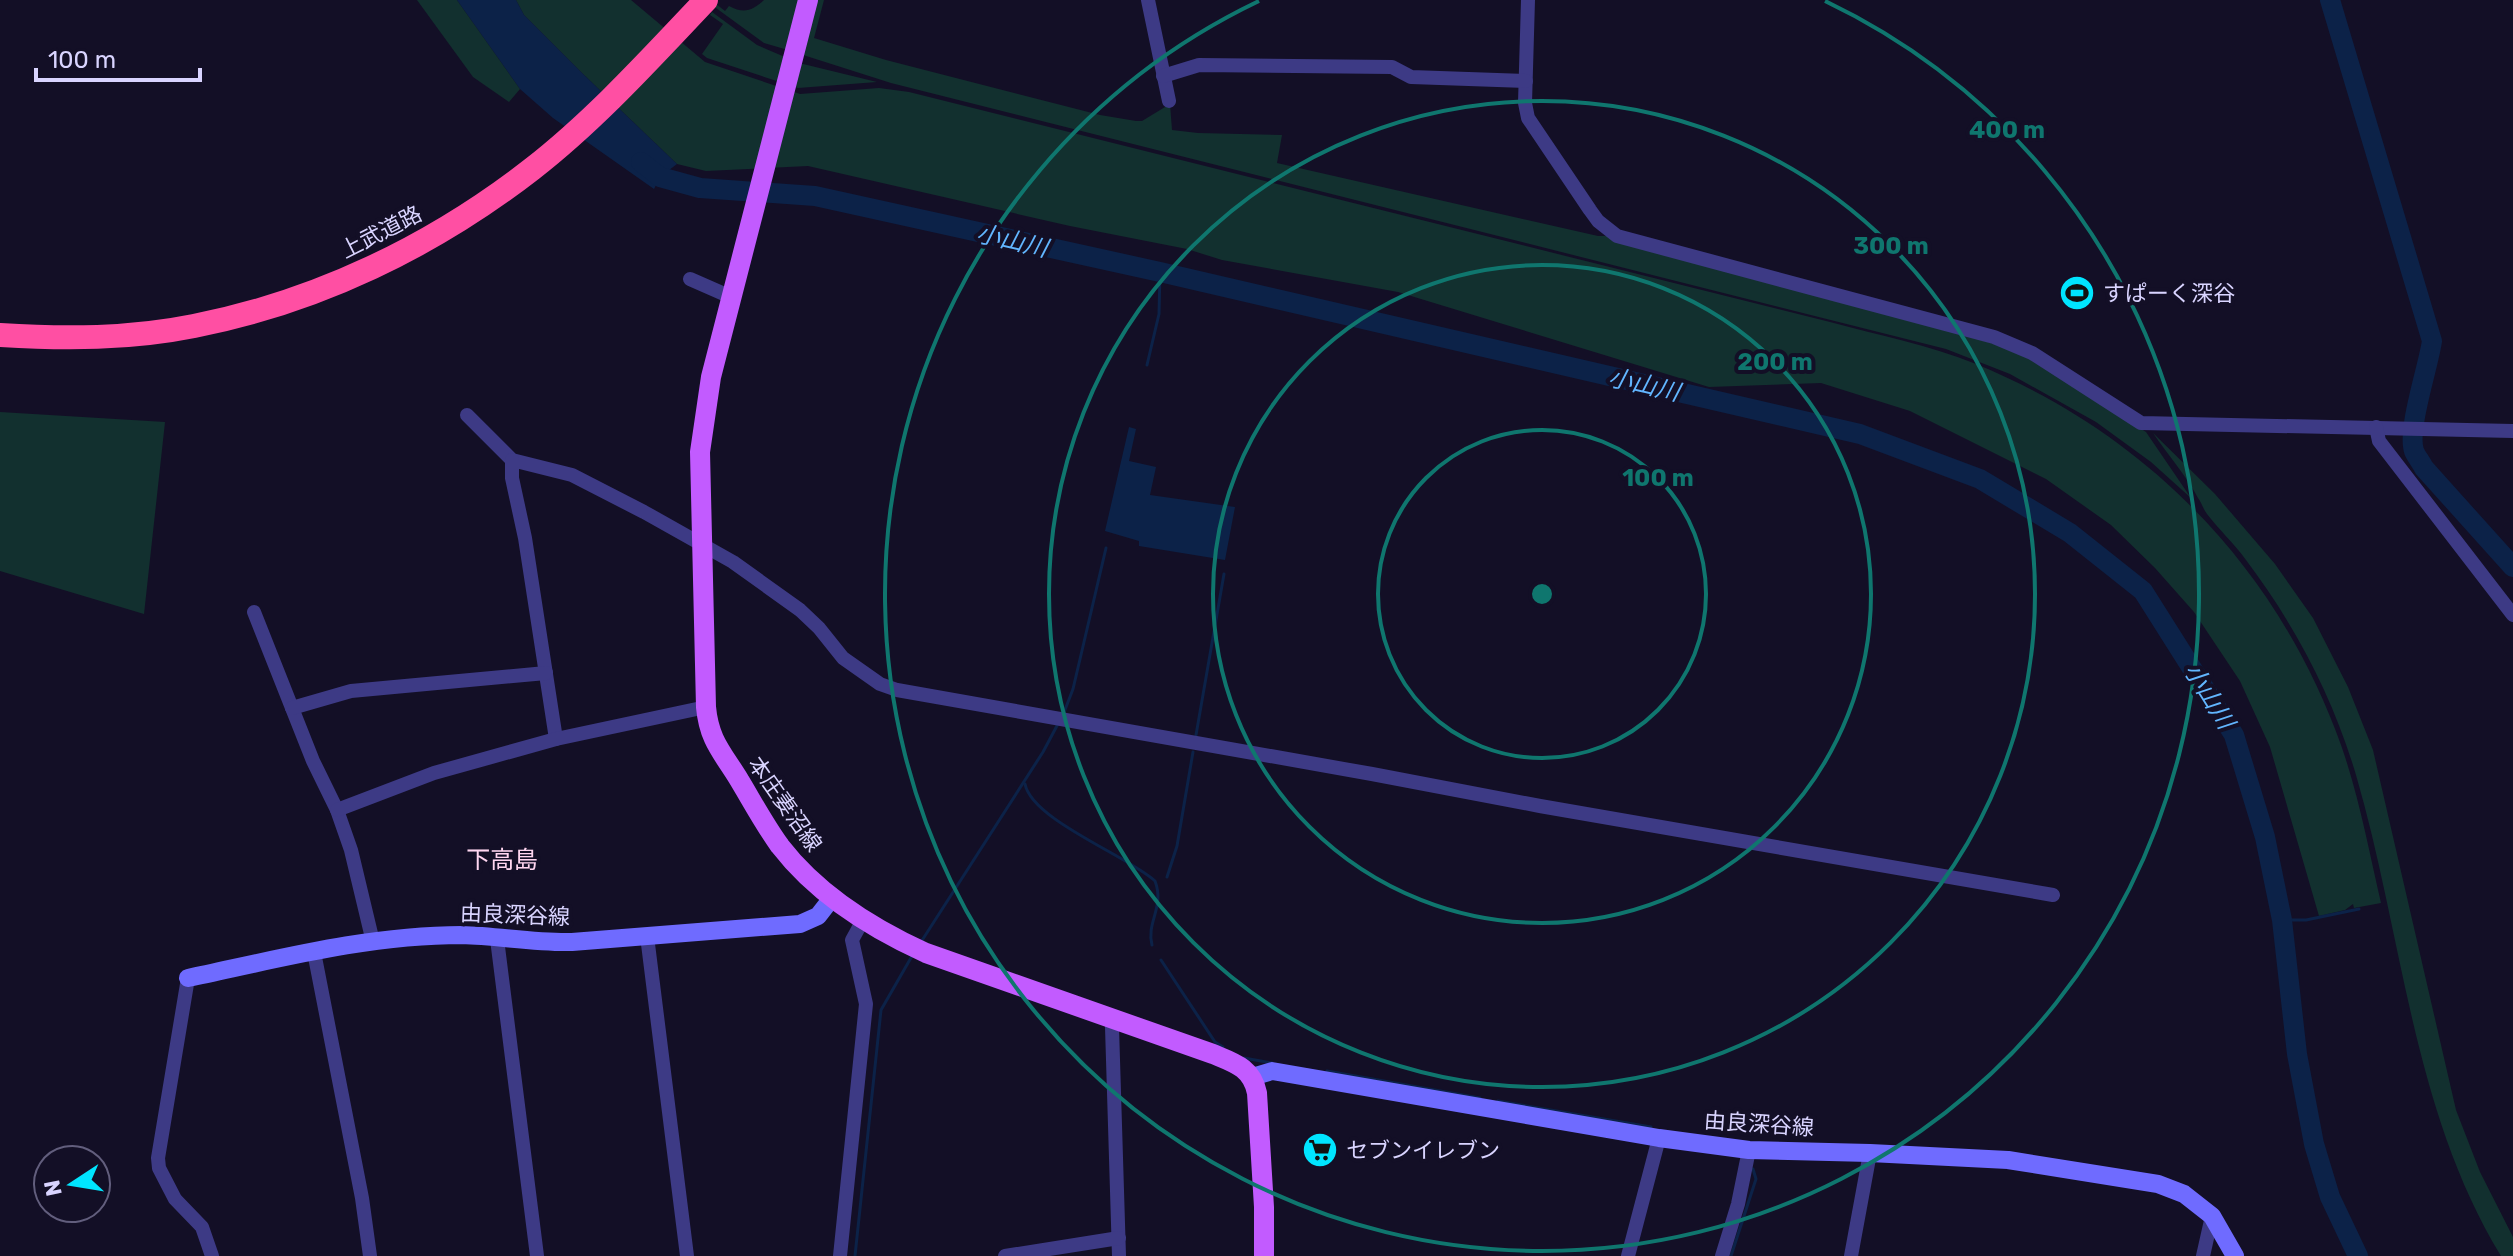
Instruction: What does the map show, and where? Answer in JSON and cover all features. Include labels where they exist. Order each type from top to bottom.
[{"type":"highway","name":"上武道路","points":[[0,335],[101,337],[194,326],[300,296],[385,262],[454,224],[533,168],[612,96],[706,0]]},
{"type":"main road","name":"本庄妻沼線","points":[[808,0],[711,377],[700,452],[706,707],[711,735],[765,825],[796,865],[832,898],[863,920],[926,953],[1213,1054],[1240,1065],[1252,1077]]},
{"type":"main road","name":"由良深谷線","points":[[188,978],[373,942],[463,935],[546,943],[800,924],[818,916],[832,898]]},
{"type":"main road","name":"由良深谷線","points":[[1252,1077],[1272,1071],[1659,1138],[1749,1150],[2008,1160],[2149,1182],[2184,1194],[2212,1216],[2235,1256]]},
{"type":"main road","points":[[1252,1077],[1257,1093],[1264,1256]]},
{"type":"street","points":[[1148,0],[1169,101]]},
{"type":"street","points":[[1527,1],[1526,112],[1533,128],[1598,221],[1617,236],[1994,337],[2032,353],[2141,423],[2513,431]]},
{"type":"street","points":[[1163,76],[1199,65],[1392,67],[1411,77],[1526,81]]},
{"type":"street","points":[[690,279],[733,291]]},
{"type":"street","points":[[467,415],[512,460],[572,475],[703,545],[759,579],[800,610],[843,658],[880,684],[897,690],[2053,895]]},
{"type":"street","points":[[2376,427],[2379,441],[2513,615]]},
{"type":"street","points":[[512,460],[512,478],[525,538],[556,739]]},
{"type":"street","points":[[254,612],[313,761],[337,810],[351,850],[373,942]]},
{"type":"street","points":[[292,708],[351,691],[546,673]]},
{"type":"street","points":[[337,810],[434,773],[556,739],[706,707]]},
{"type":"street","points":[[840,1256],[866,1004],[852,940],[863,920]]},
{"type":"street","points":[[647,936],[687,1256]]},
{"type":"street","points":[[497,939],[537,1256]]},
{"type":"street","points":[[314,952],[362,1198],[370,1256]]},
{"type":"street","points":[[188,978],[158,1158],[159,1168],[175,1199],[202,1227],[212,1256]]},
{"type":"street","points":[[1114,1020],[1119,1256]]},
{"type":"street","points":[[1628,1256],[1659,1138]]},
{"type":"street","points":[[1722,1256],[1738,1204],[1749,1150]]},
{"type":"street","points":[[1851,1256],[1870,1153]]},
{"type":"street","points":[[2203,1256],[2212,1216]]},
{"type":"street","points":[[1005,1256],[1119,1238]]},
{"type":"green space","points":[[417,0],[457,0],[520,89],[509,102],[473,77]]},
{"type":"green space","points":[[516,0],[631,0],[705,62],[800,94],[879,88],[909,92],[1903,341],[1976,364],[2039,394],[2097,429],[2151,469],[2200,515],[2243,566],[2282,621],[2314,681],[2341,745],[2381,903],[2354,908],[2353,904],[2345,910],[2319,916],[2270,747],[2240,681],[2194,612],[2155,568],[2111,525],[2046,479],[1910,411],[1821,383],[1709,387],[1398,292],[1222,260],[1187,249],[1070,226],[808,166],[706,171],[677,164],[524,15]]},
{"type":"green space","points":[[705,0],[711,0],[725,11],[729,6],[748,10],[764,0],[803,0],[788,50],[764,43]]},
{"type":"green space","points":[[814,0],[824,0],[814,38],[886,60],[1100,115],[1136,121],[1142,121],[1170,104],[1172,130],[1282,135],[1277,163],[1608,236],[2013,349],[2146,432],[2191,498],[2151,462],[2096,422],[2010,374],[1946,349],[891,83],[800,54]]},
{"type":"green space","points":[[712,12],[757,45],[799,63],[877,82],[798,88],[707,58],[702,54],[723,24],[710,15]]},
{"type":"green space","points":[[0,412],[165,422],[144,614],[0,571]]},
{"type":"green space","points":[[2153,433],[2215,494],[2275,564],[2313,618],[2348,687],[2373,750],[2456,1110],[2480,1172],[2513,1237],[2513,1256],[2501,1256],[2471,1200],[2447,1142],[2428,1082],[2356,775],[2324,690],[2281,610],[2241,554],[2207,514],[2188,481]]},
{"type":"water","points":[[457,0],[516,0],[524,15],[677,164],[660,177],[654,189],[553,118],[520,89]]},
{"type":"water","points":[[1129,427],[1136,429],[1129,461],[1156,467],[1150,495],[1235,507],[1225,560],[1139,546],[1139,541],[1105,531]]},
{"type":"waterway","points":[[2330,0],[2432,341],[2413,428],[2414,451],[2424,468],[2513,567]]},
{"type":"waterway","name":"小山川","points":[[641,162],[660,177],[700,188],[815,196],[1160,272],[1860,434],[1980,479],[2070,533],[2143,591],[2234,735],[2265,837],[2282,920],[2297,1054],[2314,1144],[2330,1197],[2358,1256]]},
{"type":"waterway","points":[[1147,365],[1159,314],[1160,272]]},
{"type":"waterway","points":[[1063,715],[1073,689],[1106,548]]},
{"type":"waterway","points":[[1196,735],[1224,574]]},
{"type":"waterway","points":[[921,942],[1059,722]]},
{"type":"waterway","points":[[1167,877],[1177,846],[1193,752]]},
{"type":"waterway","points":[[1025,784],[1031,797],[1044,811],[1155,881],[1158,899],[1151,929],[1152,945]]},
{"type":"waterway","points":[[2282,920],[2306,920],[2359,909]]},
{"type":"waterway","points":[[855,1256],[881,1010],[912,956]]},
{"type":"waterway","points":[[1161,960],[1215,1042],[1223,1047]]},
{"type":"waterway","points":[[1244,1058],[1272,1063]]},
{"type":"waterway","points":[[1327,1071],[1480,1098]]},
{"type":"waterway","points":[[1498,1101],[1651,1127]]},
{"type":"waterway","points":[[1731,1256],[1756,1179],[1753,1169]]},
{"type":"place","name":"すぱーく深谷","points":[[2077,293]]},
{"type":"place","name":"セブンイレブン","points":[[1320,1150]]},
{"type":"district","name":"下高島","points":[[502,860]]}]
